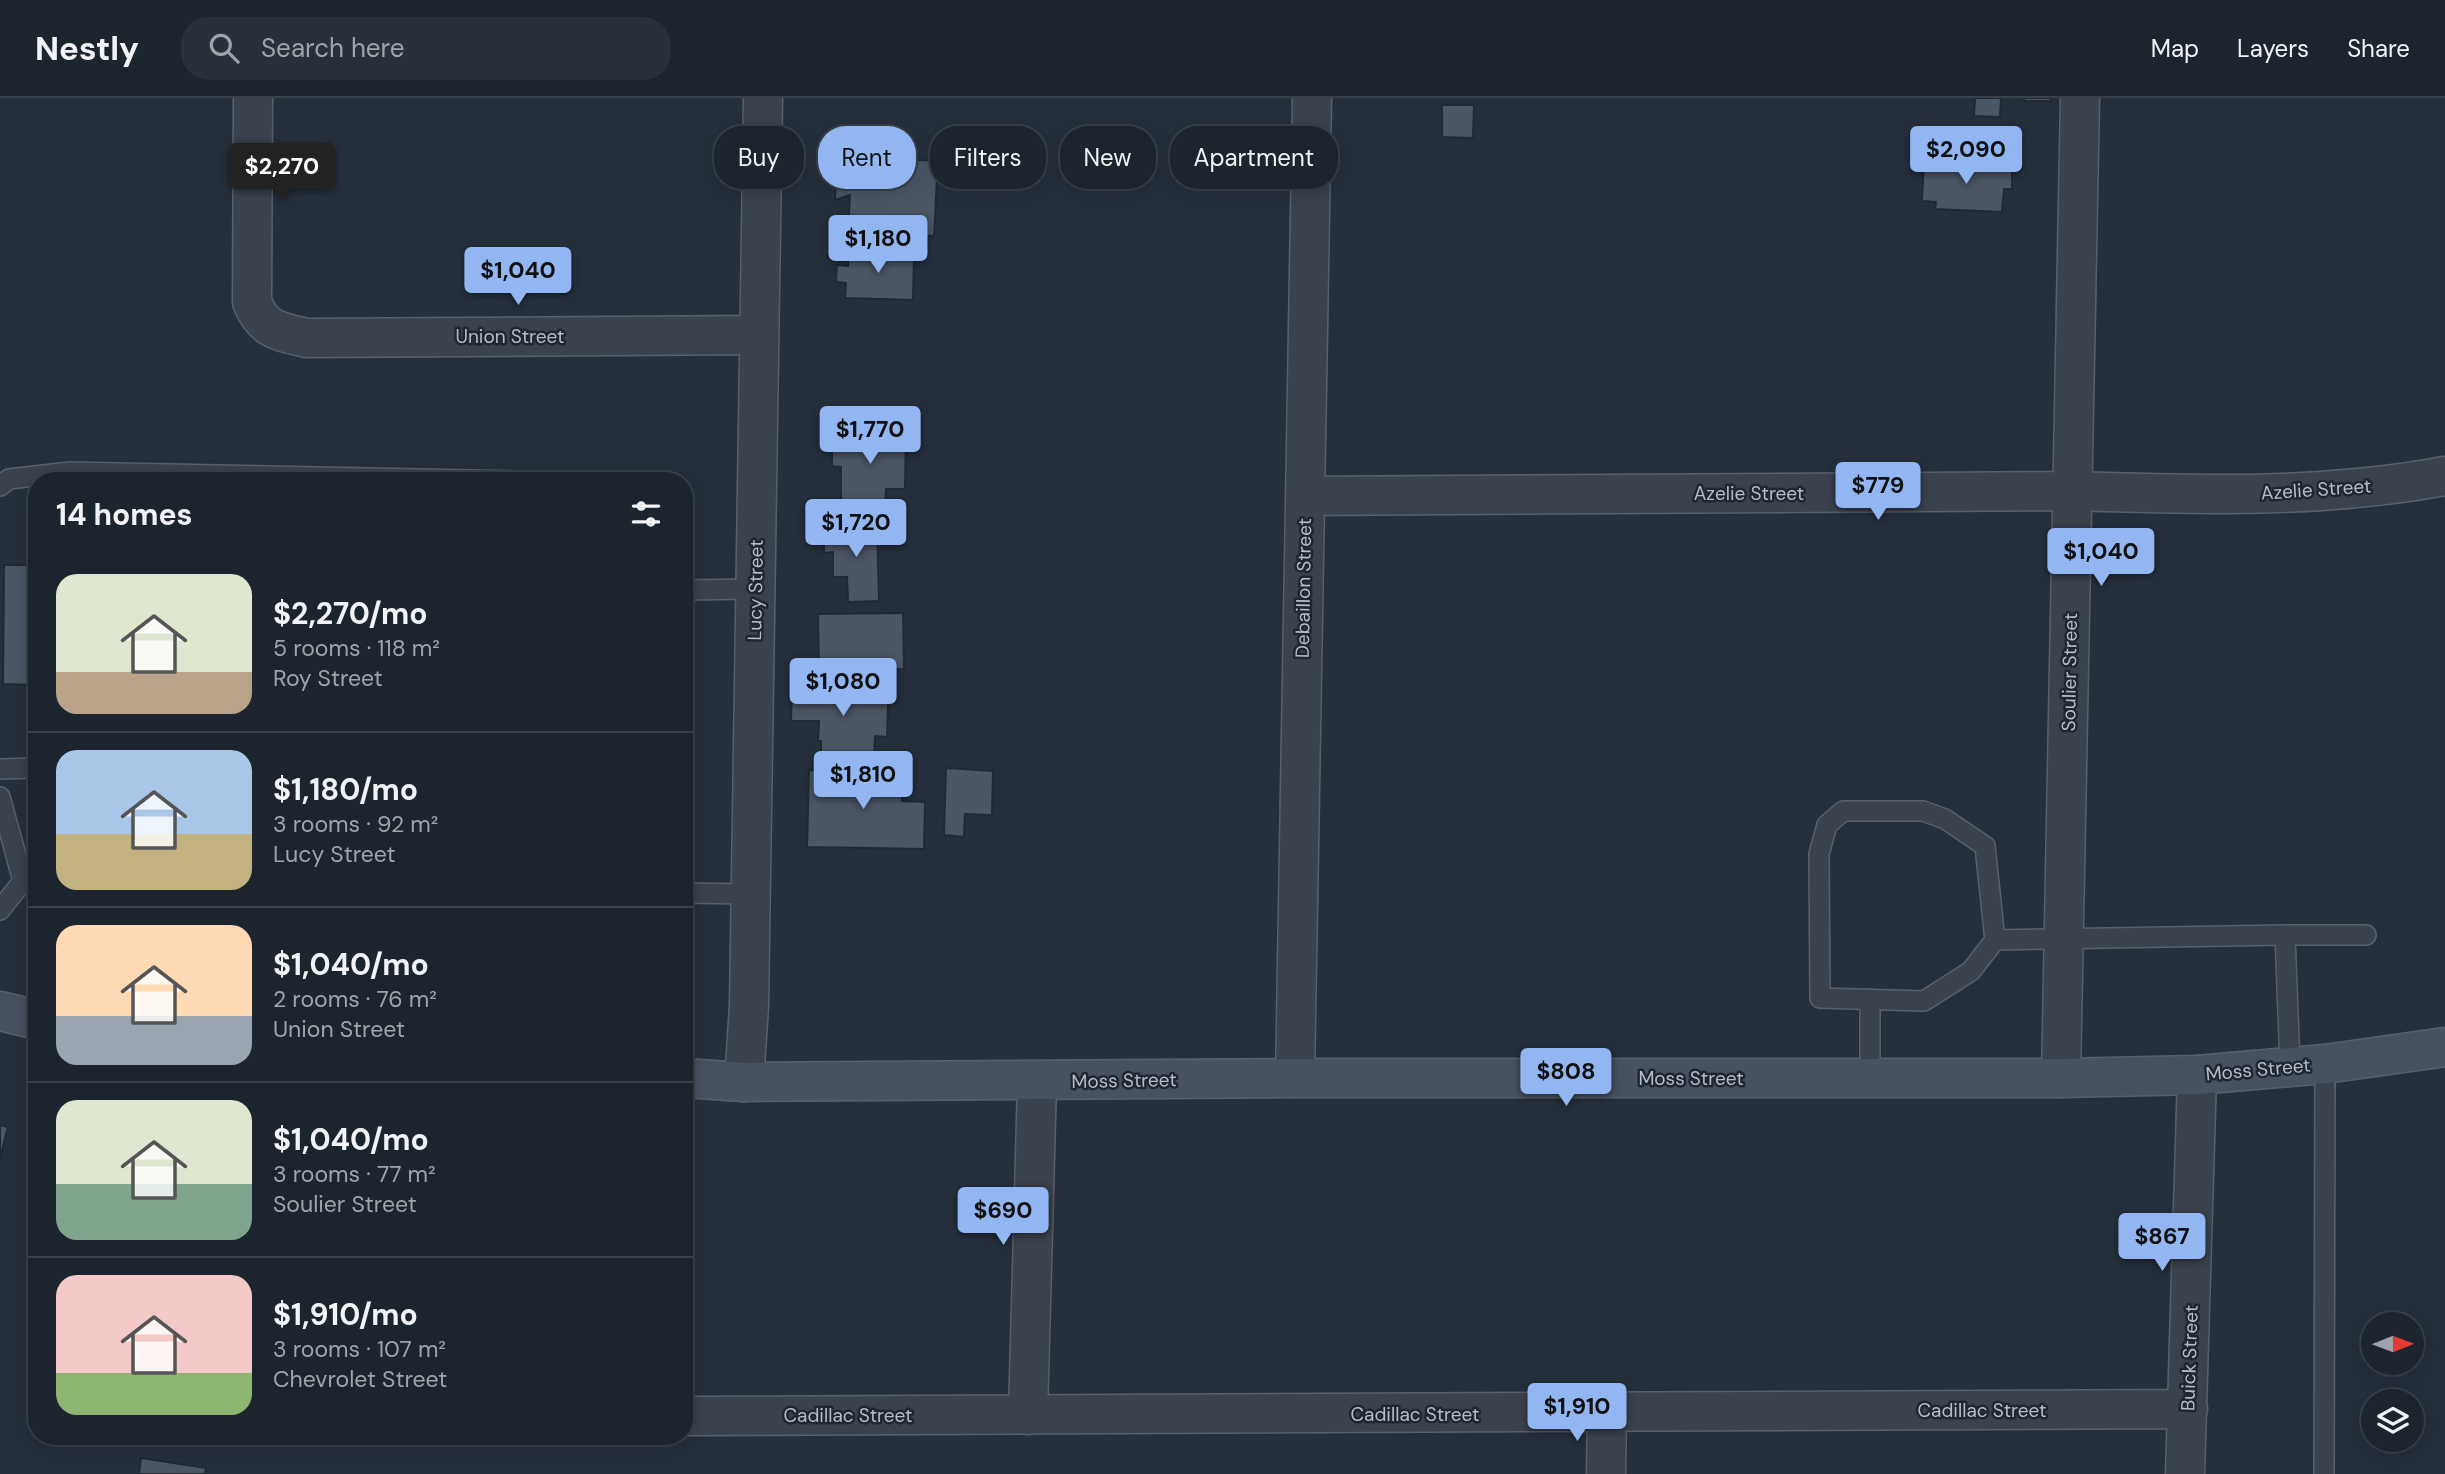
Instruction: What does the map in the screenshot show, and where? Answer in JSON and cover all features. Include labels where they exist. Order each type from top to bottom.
[{"type":"main road","points":[[0,1011],[28,1018]]},
{"type":"main road","name":"Moss Street","points":[[693,1079],[744,1082],[1295,1078],[2061,1078],[2197,1075],[2307,1065],[2445,1047]]},
{"type":"street","name":"Union Street","points":[[253,98],[252,302],[264,323],[277,331],[306,338],[758,335]]},
{"type":"street","name":"Lucy Street","points":[[744,1082],[749,1006],[763,98]]},
{"type":"street","name":"Debaillon Street","points":[[1295,1078],[1312,98]]},
{"type":"street","name":"Soulier Street","points":[[2061,1078],[2080,98]]},
{"type":"street","name":"Azelie Street","points":[[1305,496],[2073,491],[2197,495],[2325,490],[2445,476]]},
{"type":"street","name":"Buick Street","points":[[2185,1474],[2197,1075]]},
{"type":"street","points":[[1028,1415],[1037,1081]]},
{"type":"street","name":"Cadillac Street","points":[[693,1416],[2188,1409]]},
{"type":"street","points":[[1606,1474],[1607,1413]]},
{"type":"lane","points":[[0,486],[9,479],[28,477]]},
{"type":"lane","points":[[693,590],[755,589]]},
{"type":"lane","points":[[0,769],[28,768]]},
{"type":"lane","points":[[0,797],[28,875]]},
{"type":"lane","points":[[1843,811],[1923,811],[1945,819],[1985,846],[1996,940],[1971,971],[1924,1001],[1820,998],[1819,854],[1827,825],[1843,811]]},
{"type":"lane","points":[[0,909],[28,883]]},
{"type":"lane","points":[[693,893],[750,894]]},
{"type":"lane","points":[[1996,940],[2366,934]]},
{"type":"lane","points":[[2285,935],[2307,1065],[2324,1474]]},
{"type":"lane","points":[[1870,999],[1870,1078]]},
{"type":"building","points":[[1975,98],[2001,98],[2000,117],[1974,116]]},
{"type":"building","points":[[2024,98],[2051,98],[2051,101],[2024,101]]},
{"type":"building","points":[[1442,105],[1474,105],[1473,138],[1442,137]]},
{"type":"building","points":[[916,160],[930,161],[930,189],[937,189],[934,236],[848,232],[850,195],[835,200],[836,189],[916,189]]},
{"type":"building","points":[[1924,161],[2012,165],[2012,189],[2004,189],[2002,212],[1935,209],[1936,202],[1922,201]]},
{"type":"building","points":[[848,250],[914,252],[913,300],[845,298],[846,283],[836,282],[837,265],[848,266]]},
{"type":"building","points":[[840,429],[906,430],[905,489],[886,489],[885,508],[841,507],[841,467],[832,466],[832,448],[840,444]]},
{"type":"building","points":[[877,521],[879,601],[848,602],[847,577],[833,577],[833,552],[824,553],[824,535],[838,535],[838,522]]},
{"type":"building","points":[[4,565],[28,565],[28,685],[3,684]]},
{"type":"building","points":[[903,613],[904,669],[819,670],[818,614]]},
{"type":"building","points":[[792,683],[879,684],[879,703],[888,703],[887,737],[875,736],[874,762],[821,760],[819,721],[791,721]]},
{"type":"building","points":[[946,768],[993,771],[992,815],[965,814],[964,837],[944,835]]},
{"type":"building","points":[[809,770],[903,772],[902,801],[925,802],[924,849],[807,847]]},
{"type":"building","points":[[0,1125],[8,1127],[0,1158]]},
{"type":"building","points":[[141,1458],[206,1468],[205,1474],[139,1474]]}]
